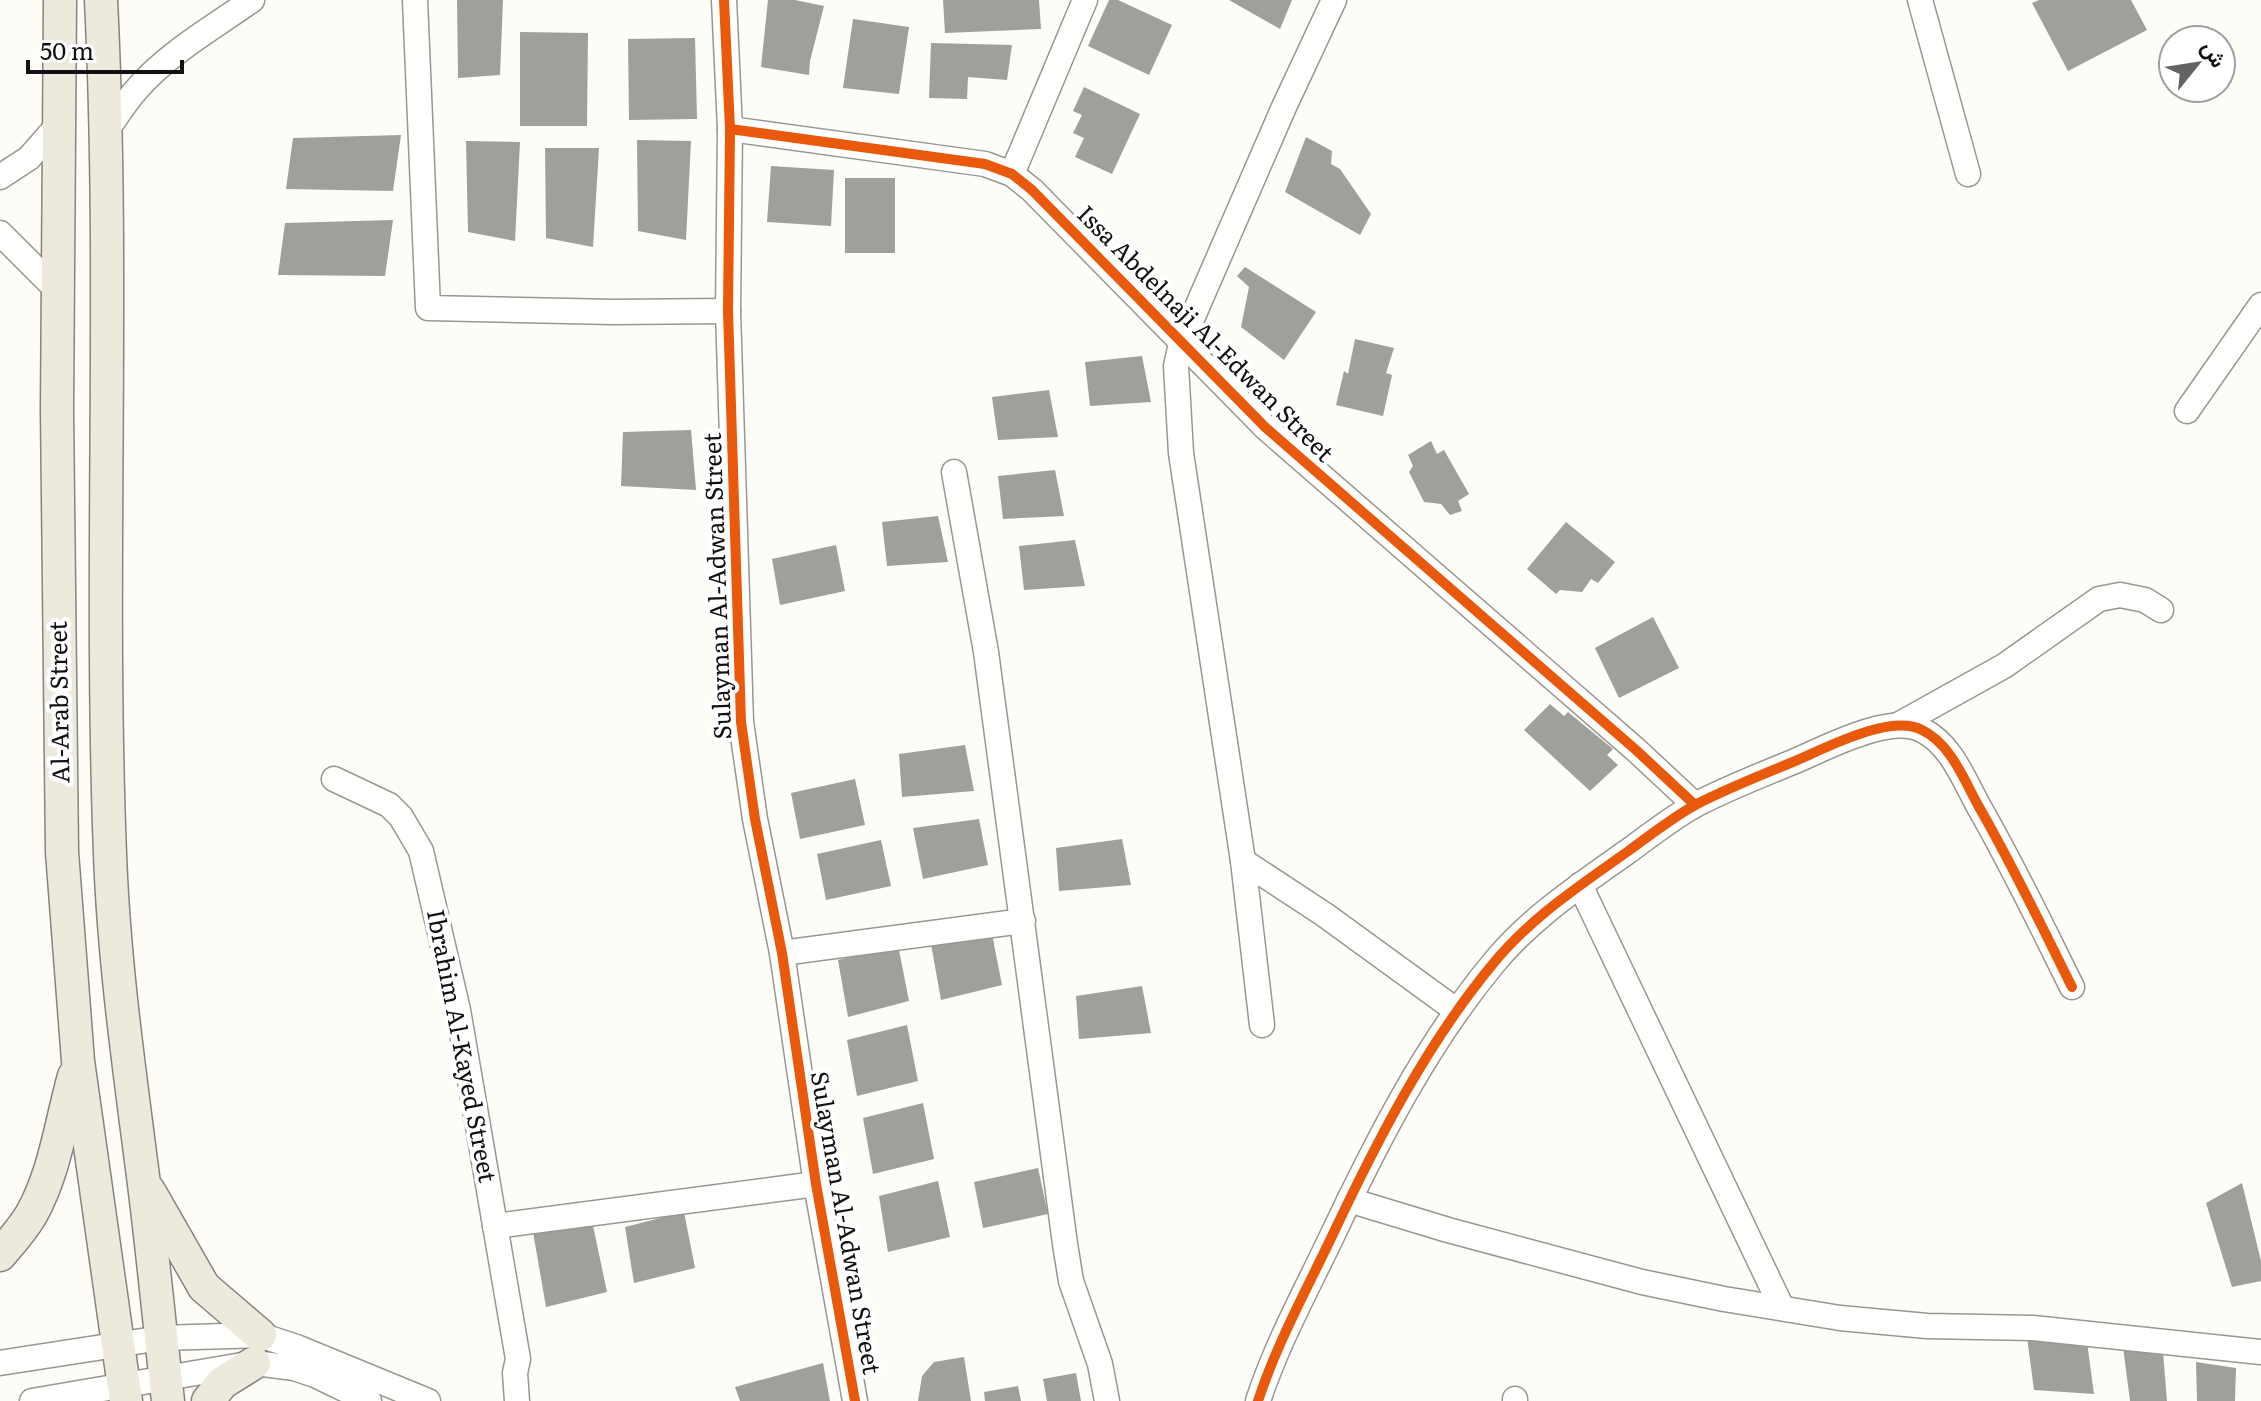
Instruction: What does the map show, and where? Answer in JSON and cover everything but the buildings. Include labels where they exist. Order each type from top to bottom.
[{"type":"main road","name":"Al-Arab Street","points":[[60,0],[57,410],[62,852],[78,1061],[124,1393]]},
{"type":"main road","name":"Al-Arab Street","points":[[101,0],[107,130],[104,672],[109,842],[127,1069],[167,1389]]},
{"type":"main road","points":[[0,1255],[18,1234],[37,1203],[51,1167],[78,1061]]},
{"type":"main road","points":[[143,1181],[204,1287],[257,1349],[208,1401]]},
{"type":"street","points":[[107,130],[138,88],[160,68],[252,0]]},
{"type":"street","points":[[415,0],[428,308],[728,311]]},
{"type":"street","name":"Sulayman Al-Adwan Street","points":[[724,0],[730,129],[728,311],[741,722],[755,819],[782,953],[816,1184],[855,1401]]},
{"type":"street","points":[[1012,174],[1085,0]]},
{"type":"street","points":[[1262,1025],[1243,861],[1181,453],[1176,379],[1181,344],[1334,0]]},
{"type":"street","points":[[1920,0],[1968,174]]},
{"type":"street","points":[[0,177],[29,158],[59,124]]},
{"type":"street","name":"Issa Abdelnaji Al-Edwan Street","points":[[730,129],[985,164],[1012,174],[1079,237],[1266,428],[1695,805]]},
{"type":"street","points":[[0,233],[59,292]]},
{"type":"street","points":[[2187,411],[2261,305]]},
{"type":"street","points":[[954,472],[986,652],[1071,1281],[1100,1364],[1107,1401]]},
{"type":"street","points":[[1258,1401],[1283,1339],[1395,1111],[1457,1011],[1493,963],[1522,932],[1580,885],[1695,805],[1845,740],[1898,725],[2004,666],[2099,599],[2120,595],[2145,600],[2161,610]]},
{"type":"street","points":[[1898,725],[1918,727],[1934,736],[1949,754],[2005,852],[2072,987]]},
{"type":"street","name":"Ibrahim Al-Kayed Street","points":[[334,779],[389,805],[401,817],[421,851],[458,1010],[518,1359],[515,1373],[517,1401]]},
{"type":"street","points":[[1243,861],[1325,915],[1457,1011]]},
{"type":"street","points":[[1580,885],[1782,1308]]},
{"type":"street","points":[[782,953],[1023,921]]},
{"type":"street","points":[[495,1226],[816,1184]]},
{"type":"street","points":[[1349,1200],[1642,1282],[1840,1318],[1912,1325],[2033,1328],[2261,1352]]},
{"type":"street","points":[[0,1363],[161,1338],[257,1349],[299,1348],[428,1401]]},
{"type":"street","points":[[32,1401],[167,1389],[257,1349]]},
{"type":"street","points":[[257,1349],[283,1365],[305,1371],[369,1401]]},
{"type":"street","name":"Ibrahim Al-Kayed Street","points":[[518,1359],[528,1372],[533,1401]]},
{"type":"cycle path","points":[[724,0],[730,129],[728,311],[741,722],[755,819],[782,953],[816,1184],[855,1401]]},
{"type":"cycle path","points":[[730,129],[985,164],[1012,174],[1032,190],[1266,428],[1695,805]]},
{"type":"cycle path","points":[[1258,1401],[1283,1337],[1367,1164],[1424,1061],[1468,996],[1506,948],[1538,918],[1697,804],[1875,729],[1909,726],[1922,730],[1941,744],[1956,764],[2072,987]]}]
